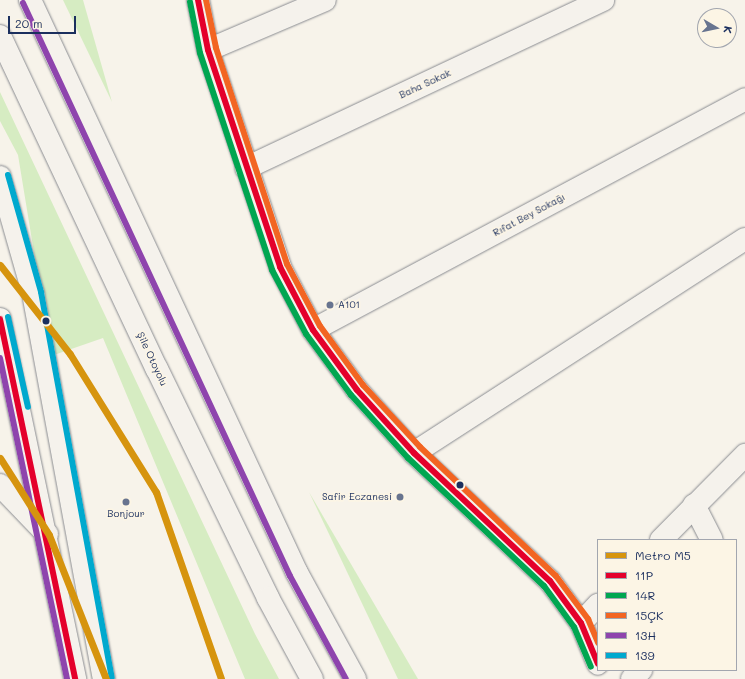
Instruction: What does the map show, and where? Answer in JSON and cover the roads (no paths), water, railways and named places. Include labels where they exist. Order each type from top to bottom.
[{"type":"main road","points":[[30,0],[297,573],[355,679]]},
{"type":"main road","points":[[198,0],[208,50],[280,267],[313,330],[357,390],[414,453],[550,581],[581,623],[597,662]]},
{"type":"main road","points":[[208,50],[325,0]]},
{"type":"main road","name":"Baha Sokak","points":[[246,168],[603,0]]},
{"type":"main road","name":"Şile Otoyolu","points":[[0,36],[164,383],[312,679]]},
{"type":"main road","name":"Rıfat Bey Sokağı","points":[[313,330],[745,99]]},
{"type":"main road","points":[[1,183],[33,293],[104,679]]},
{"type":"main road","points":[[414,453],[745,239]]},
{"type":"main road","points":[[0,319],[47,534],[75,679]]},
{"type":"main road","points":[[662,539],[745,455]]},
{"type":"main road","points":[[0,485],[47,534]]},
{"type":"main road","points":[[694,506],[711,539]]},
{"type":"main road","points":[[581,623],[597,606]]},
{"type":"main road","points":[[632,679],[640,671]]},
{"type":"metro line","name":"M5","points":[[0,265],[70,354],[156,492],[221,679]]},
{"type":"metro line","name":"M5","points":[[0,458],[49,535],[106,679]]},
{"type":"place","name":"A101","points":[[330,305]]},
{"type":"place","name":"Safir Eczanesi","points":[[400,497]]},
{"type":"place","name":"Bonjour","points":[[126,502]]}]
